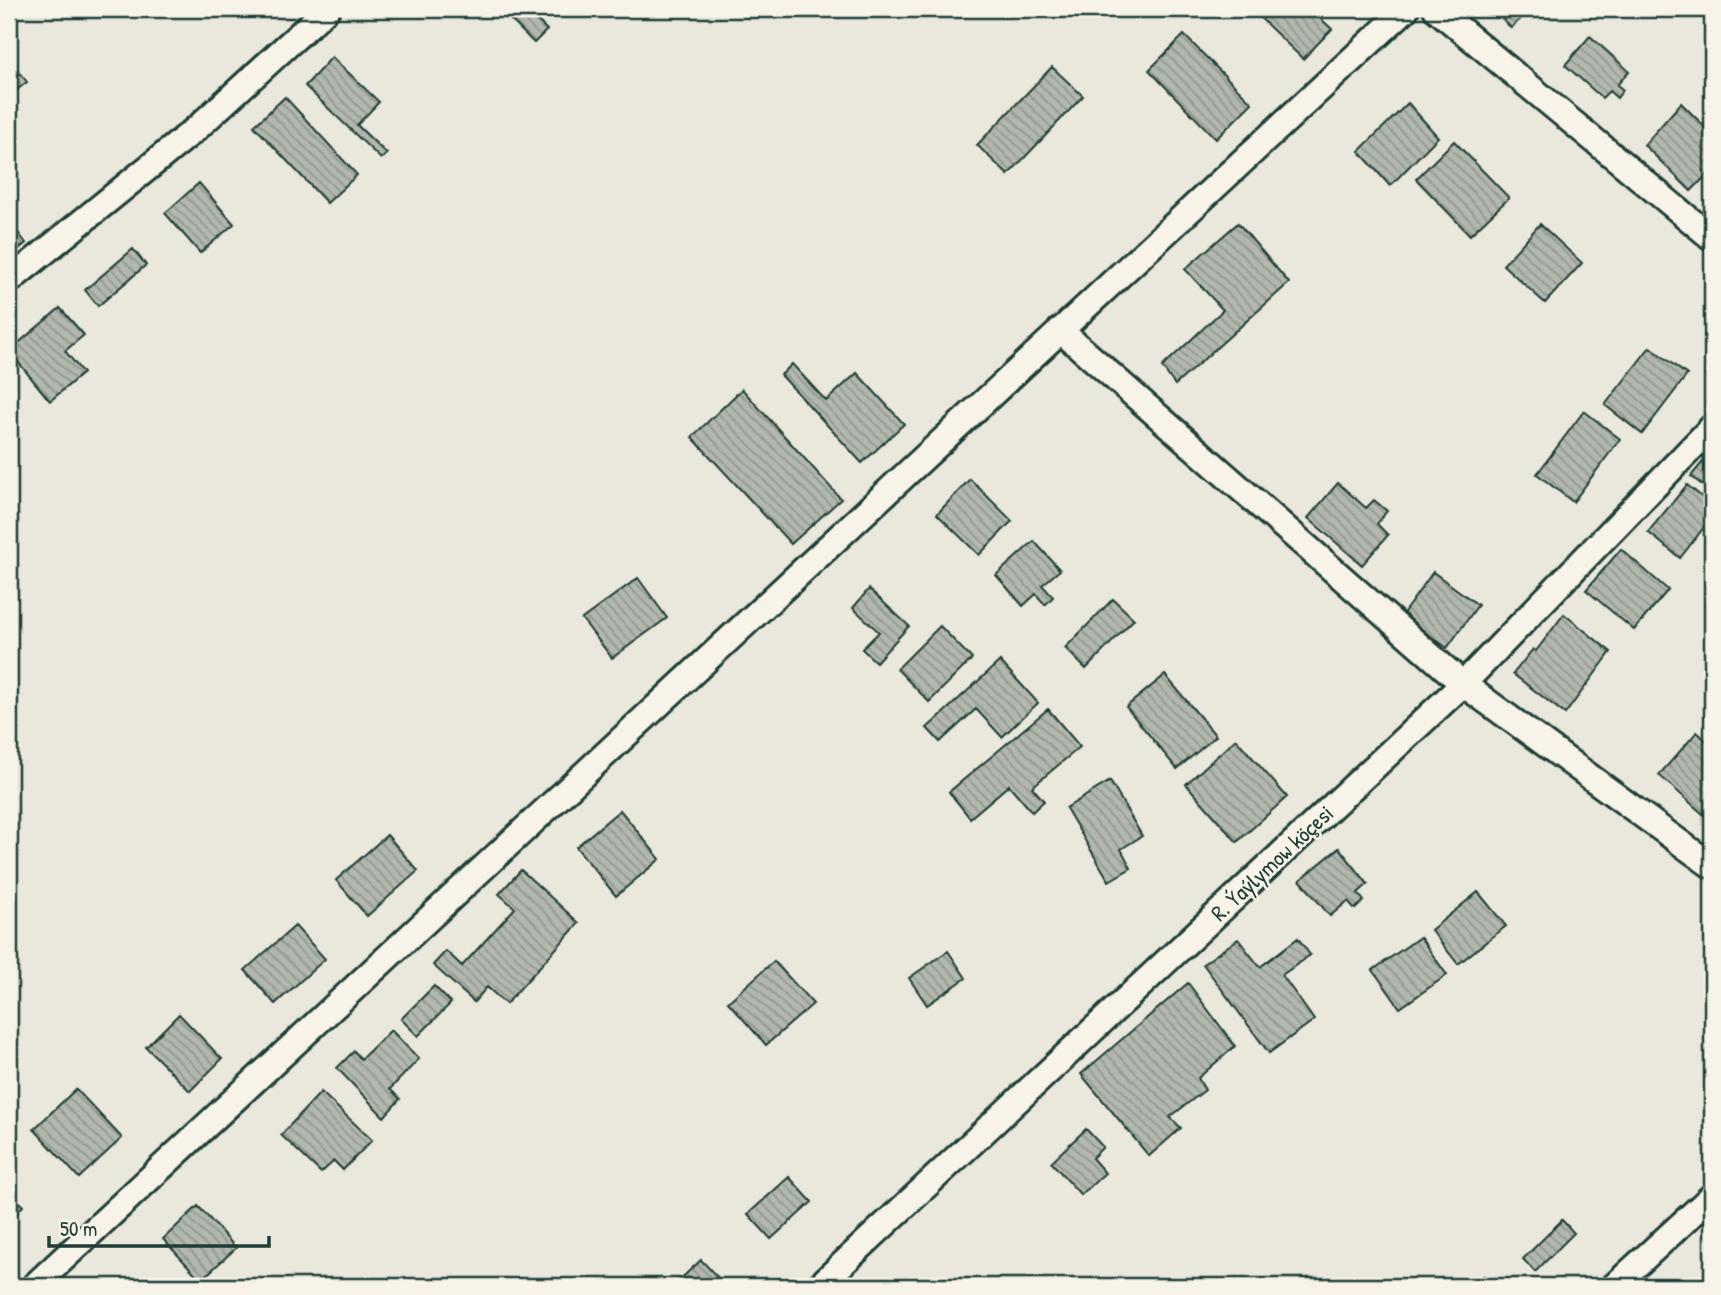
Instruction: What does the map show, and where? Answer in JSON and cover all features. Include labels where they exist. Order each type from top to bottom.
[{"type":"street","points":[[9,281],[197,128],[327,9]]},
{"type":"street","points":[[34,1286],[1406,9]]},
{"type":"street","points":[[1436,9],[1712,238]]},
{"type":"street","points":[[1060,330],[1463,684],[1712,866]]},
{"type":"street","name":"R. Ýaýlymow köçesi","points":[[819,1286],[1463,684],[1712,427]]},
{"type":"street","points":[[1614,1286],[1712,1196]]},
{"type":"building","points":[[500,9],[526,9],[547,30],[534,43]]},
{"type":"building","points":[[1251,9],[1310,9],[1332,29],[1303,59]]},
{"type":"building","points":[[1493,9],[1531,9],[1511,28]]},
{"type":"building","points":[[1184,35],[1252,103],[1216,139],[1149,70]]},
{"type":"building","points":[[1590,36],[1629,71],[1617,85],[1623,90],[1617,98],[1609,91],[1602,98],[1565,65]]},
{"type":"building","points":[[332,57],[379,102],[357,125],[387,154],[381,159],[305,86]]},
{"type":"building","points":[[9,59],[27,82],[9,96]]},
{"type":"building","points":[[1052,67],[1083,96],[1008,175],[977,145]]},
{"type":"building","points":[[285,97],[357,175],[327,203],[254,126]]},
{"type":"building","points":[[1408,103],[1438,137],[1390,186],[1359,151]]},
{"type":"building","points":[[1681,103],[1712,134],[1712,170],[1691,191],[1644,145]]},
{"type":"building","points":[[1454,141],[1509,198],[1470,235],[1416,179]]},
{"type":"building","points":[[199,183],[234,224],[200,253],[165,213]]},
{"type":"building","points":[[9,221],[26,243],[9,257]]},
{"type":"building","points":[[1238,223],[1289,283],[1175,385],[1162,367],[1223,310],[1185,269]]},
{"type":"building","points":[[1540,224],[1582,263],[1545,303],[1503,265]]},
{"type":"building","points":[[133,249],[146,265],[98,306],[85,290]]},
{"type":"building","points":[[60,308],[84,335],[65,351],[83,373],[50,401],[9,351]]},
{"type":"building","points":[[1650,347],[1687,375],[1642,434],[1605,405]]},
{"type":"building","points":[[792,364],[826,401],[857,373],[904,424],[862,463],[781,375]]},
{"type":"building","points":[[742,389],[841,499],[791,544],[692,437]]},
{"type":"building","points":[[1584,411],[1620,439],[1573,502],[1537,474]]},
{"type":"building","points":[[1712,451],[1712,493],[1691,476]]},
{"type":"building","points":[[970,479],[1012,521],[979,555],[937,514]]},
{"type":"building","points":[[1338,483],[1366,508],[1374,500],[1387,511],[1377,524],[1388,535],[1362,565],[1308,518]]},
{"type":"building","points":[[1687,485],[1712,505],[1712,517],[1680,558],[1648,532]]},
{"type":"building","points":[[1034,541],[1060,570],[1042,585],[1053,597],[1045,605],[1036,594],[1023,606],[996,575]]},
{"type":"building","points":[[1621,549],[1668,590],[1634,630],[1586,590]]},
{"type":"building","points":[[1433,572],[1478,605],[1447,648],[1402,615]]},
{"type":"building","points":[[638,578],[667,618],[612,658],[582,619]]},
{"type":"building","points":[[869,589],[909,626],[876,662],[862,649],[879,632],[853,608]]},
{"type":"building","points":[[1113,599],[1134,619],[1086,669],[1065,648]]},
{"type":"building","points":[[1564,614],[1611,652],[1565,714],[1513,674],[1533,649],[1536,651]]},
{"type":"building","points":[[940,626],[972,659],[929,702],[897,669]]},
{"type":"building","points":[[1000,661],[1038,703],[1002,737],[976,709],[940,742],[927,728]]},
{"type":"building","points":[[1165,675],[1216,736],[1177,769],[1126,707]]},
{"type":"building","points":[[1048,709],[1080,747],[1032,787],[1044,801],[1032,812],[1009,785],[970,818],[949,792]]},
{"type":"building","points":[[1697,732],[1712,746],[1712,822],[1659,775]]},
{"type":"building","points":[[1236,739],[1287,797],[1237,842],[1186,784]]},
{"type":"building","points":[[1110,781],[1142,836],[1121,849],[1131,868],[1109,881],[1066,808]]},
{"type":"building","points":[[620,810],[660,859],[616,896],[576,847]]},
{"type":"building","points":[[387,835],[418,871],[367,916],[336,880]]},
{"type":"building","points":[[1339,848],[1368,884],[1358,893],[1364,901],[1355,909],[1348,901],[1330,916],[1300,880]]},
{"type":"building","points":[[521,870],[579,923],[506,1004],[487,987],[474,1002],[433,965],[446,951],[462,966],[515,908],[499,894]]},
{"type":"building","points":[[1478,892],[1506,926],[1458,964],[1431,930]]},
{"type":"building","points":[[295,926],[325,959],[275,1004],[245,970]]},
{"type":"building","points":[[1420,937],[1447,975],[1400,1008],[1373,970]]},
{"type":"building","points":[[1298,938],[1310,955],[1282,975],[1314,1020],[1269,1053],[1203,964],[1238,939],[1260,967]]},
{"type":"building","points":[[948,951],[966,978],[927,1005],[909,978]]},
{"type":"building","points":[[774,961],[813,1004],[766,1045],[728,1002]]},
{"type":"building","points":[[1188,983],[1235,1046],[1198,1078],[1205,1090],[1170,1117],[1181,1128],[1149,1156],[1081,1074]]},
{"type":"building","points":[[434,986],[451,1003],[418,1036],[401,1019]]},
{"type":"building","points":[[179,1014],[222,1059],[190,1091],[146,1047]]},
{"type":"building","points":[[391,1030],[419,1059],[390,1089],[400,1099],[384,1117],[337,1068],[354,1051],[361,1059]]},
{"type":"building","points":[[76,1089],[122,1138],[79,1178],[34,1129]]},
{"type":"building","points":[[321,1092],[372,1140],[343,1170],[334,1161],[321,1173],[281,1135]]},
{"type":"building","points":[[1086,1129],[1103,1147],[1092,1158],[1105,1173],[1081,1195],[1051,1162]]},
{"type":"building","points":[[789,1177],[812,1202],[771,1239],[748,1214]]},
{"type":"building","points":[[9,1192],[23,1206],[9,1221]]},
{"type":"building","points":[[198,1206],[236,1248],[201,1280],[163,1239]]},
{"type":"building","points":[[1562,1220],[1574,1233],[1535,1272],[1523,1259]]},
{"type":"building","points":[[701,1260],[726,1286],[673,1286]]},
{"type":"building","points":[[1484,1276],[1492,1286],[1473,1286]]},
{"type":"building","points":[[844,1278],[852,1283],[850,1286],[839,1286]]}]
